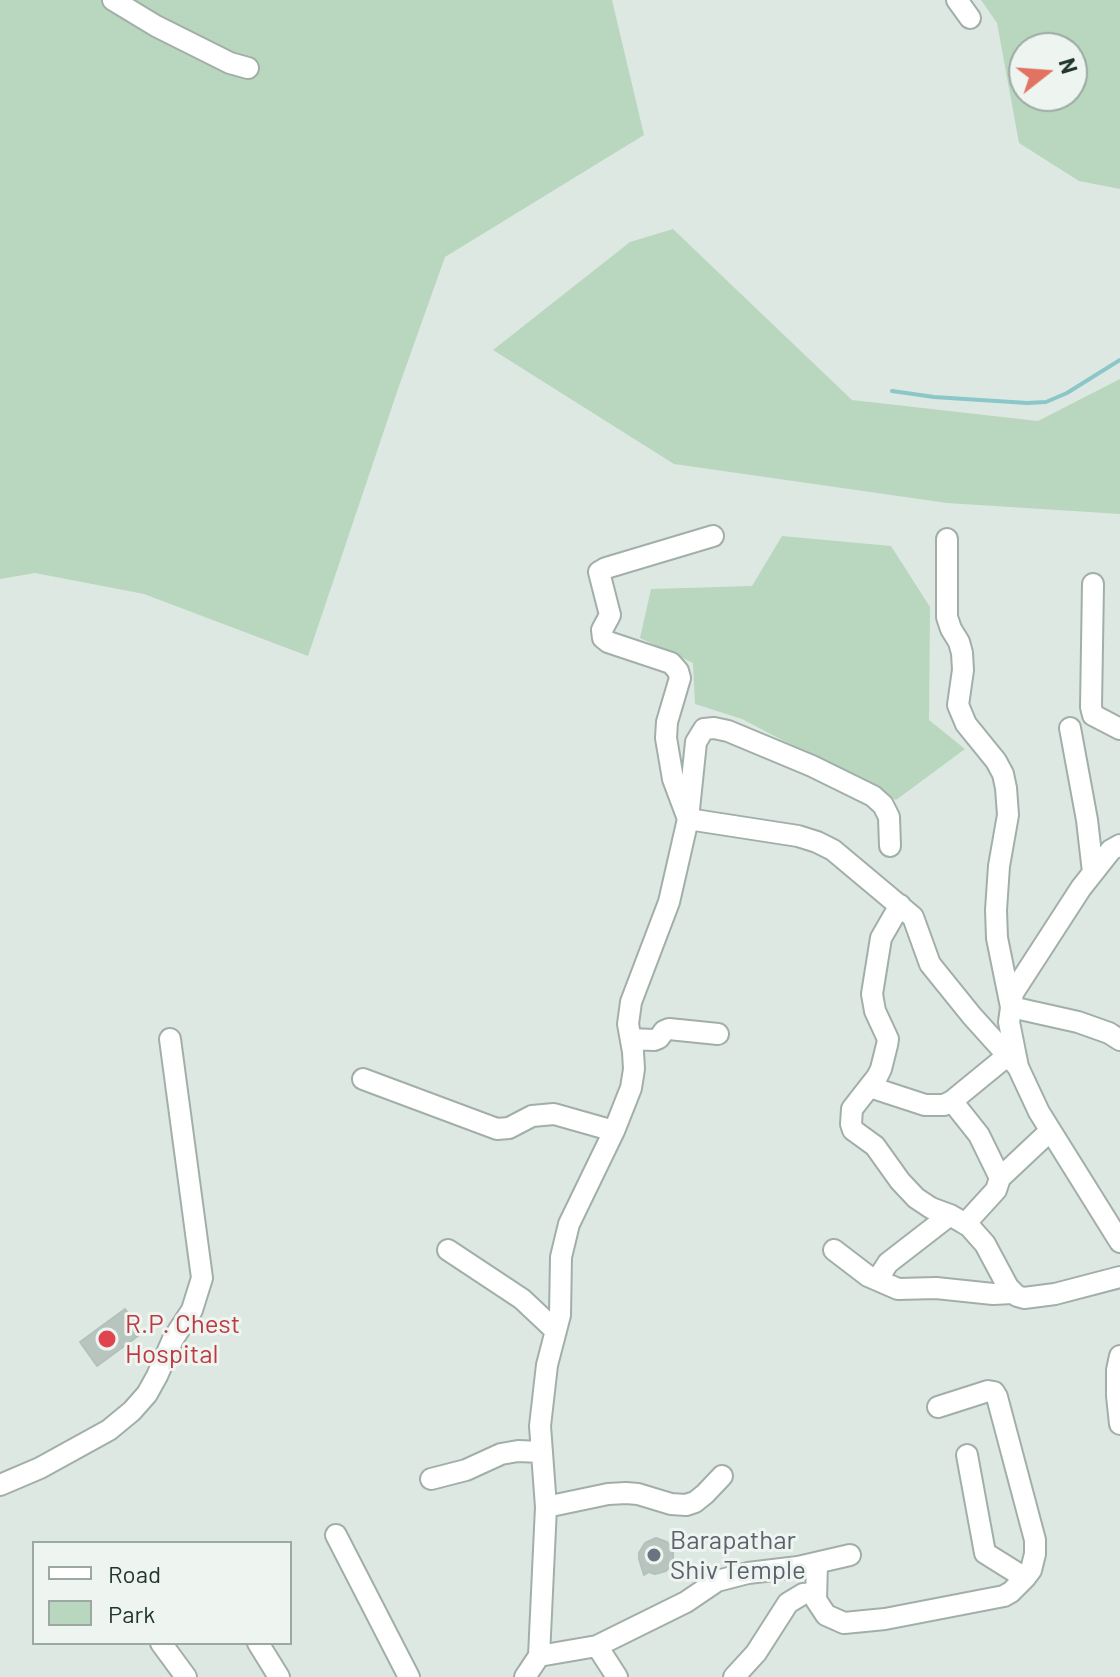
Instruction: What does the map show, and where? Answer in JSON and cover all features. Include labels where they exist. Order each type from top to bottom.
[{"type":"street","points":[[113,0],[156,26],[230,63],[248,68]]},
{"type":"street","points":[[957,0],[970,18]]},
{"type":"street","points":[[688,819],[673,779],[666,738],[667,722],[680,678],[678,671],[671,663],[603,638],[602,630],[610,615],[599,572],[713,536]]},
{"type":"street","points":[[947,539],[947,617],[962,653],[958,705],[966,724],[996,761],[1006,788],[1008,815],[999,866],[996,910],[997,938],[1011,1007]]},
{"type":"street","points":[[1093,584],[1091,707],[1093,715],[1120,729]]},
{"type":"street","points":[[1070,728],[1093,872]]},
{"type":"street","points":[[525,1677],[539,1656],[546,1507],[541,1452],[542,1399],[560,1315],[561,1257],[569,1224],[631,1088],[634,1069],[628,1024],[631,1002],[669,902],[688,819],[696,742],[704,729],[728,731],[812,766],[873,796],[883,805],[889,817],[890,846]]},
{"type":"street","points":[[688,819],[798,836],[817,842],[833,850],[913,917],[930,964],[1012,1061],[1050,1131],[1118,1235]]},
{"type":"street","points":[[1012,1061],[1009,1022],[1013,993],[1081,888],[1111,850],[1120,845]]},
{"type":"street","points":[[900,905],[881,938],[872,994],[872,1002],[888,1039],[881,1069],[870,1087],[856,1101],[851,1124],[853,1130],[875,1146],[916,1198],[958,1219],[985,1244],[1013,1293]]},
{"type":"street","points":[[1011,1007],[1078,1022],[1120,1040]]},
{"type":"street","points":[[631,1039],[654,1040],[669,1029],[718,1034]]},
{"type":"street","points":[[0,1485],[40,1468],[109,1430],[132,1411],[147,1394],[173,1339],[192,1310],[202,1278],[170,1039]]},
{"type":"street","points":[[870,1087],[936,1106],[952,1101],[1012,1061]]},
{"type":"street","points":[[363,1079],[497,1129],[509,1128],[532,1116],[554,1114],[614,1131]]},
{"type":"street","points":[[952,1101],[979,1135],[1000,1178]]},
{"type":"street","points":[[877,1280],[888,1263],[958,1219],[996,1190],[1000,1178],[1050,1131]]},
{"type":"street","points":[[448,1250],[522,1299],[556,1331]]},
{"type":"street","points":[[834,1250],[868,1276],[898,1289],[1013,1293],[1024,1298],[1055,1294],[1120,1277]]},
{"type":"street","points":[[1120,1356],[1117,1396],[1120,1424]]},
{"type":"street","points":[[817,1563],[814,1593],[818,1606],[830,1618],[844,1623],[1004,1596],[1025,1578],[1031,1570],[1035,1540],[997,1397],[994,1392],[988,1391],[938,1407]]},
{"type":"street","points":[[431,1479],[466,1470],[501,1454],[541,1452]]},
{"type":"street","points":[[967,1455],[985,1553],[1025,1578]]},
{"type":"street","points":[[546,1507],[626,1493],[686,1505],[705,1494],[722,1476]]},
{"type":"street","points":[[336,1535],[409,1677]]},
{"type":"street","points":[[539,1656],[597,1646],[686,1602],[717,1581],[850,1555]]},
{"type":"street","points":[[734,1677],[756,1653],[788,1603],[803,1594],[814,1593]]},
{"type":"street","points":[[162,1645],[186,1677]]},
{"type":"street","points":[[259,1645],[279,1677]]},
{"type":"street","points":[[597,1646],[617,1677]]},
{"type":"green space","points":[[0,0],[612,0],[644,135],[445,257],[308,656],[144,594],[35,573],[0,579]]},
{"type":"green space","points":[[981,0],[1120,0],[1120,189],[1079,181],[1019,143],[1013,112],[1088,112],[1088,32],[1008,32],[1008,83],[997,23]]},
{"type":"green space","points":[[673,229],[852,400],[1038,421],[1120,379],[1120,514],[947,503],[674,464],[493,350],[630,242]]},
{"type":"green space","points":[[782,536],[891,546],[930,607],[929,720],[965,749],[896,800],[742,719],[695,704],[693,663],[640,638],[651,589],[752,586]]},
{"type":"building","points":[[125,1309],[142,1333],[97,1366],[80,1342]]},
{"type":"building","points":[[656,1538],[670,1546],[673,1562],[666,1571],[644,1575],[639,1553],[645,1543]]},
{"type":"waterway","points":[[892,391],[934,397],[1046,402],[1067,393],[1120,360]]},
{"type":"place","name":"R.P. Chest Hospital","points":[[107,1339]]},
{"type":"place","name":"Barapathar Shiv Temple","points":[[654,1555]]}]
